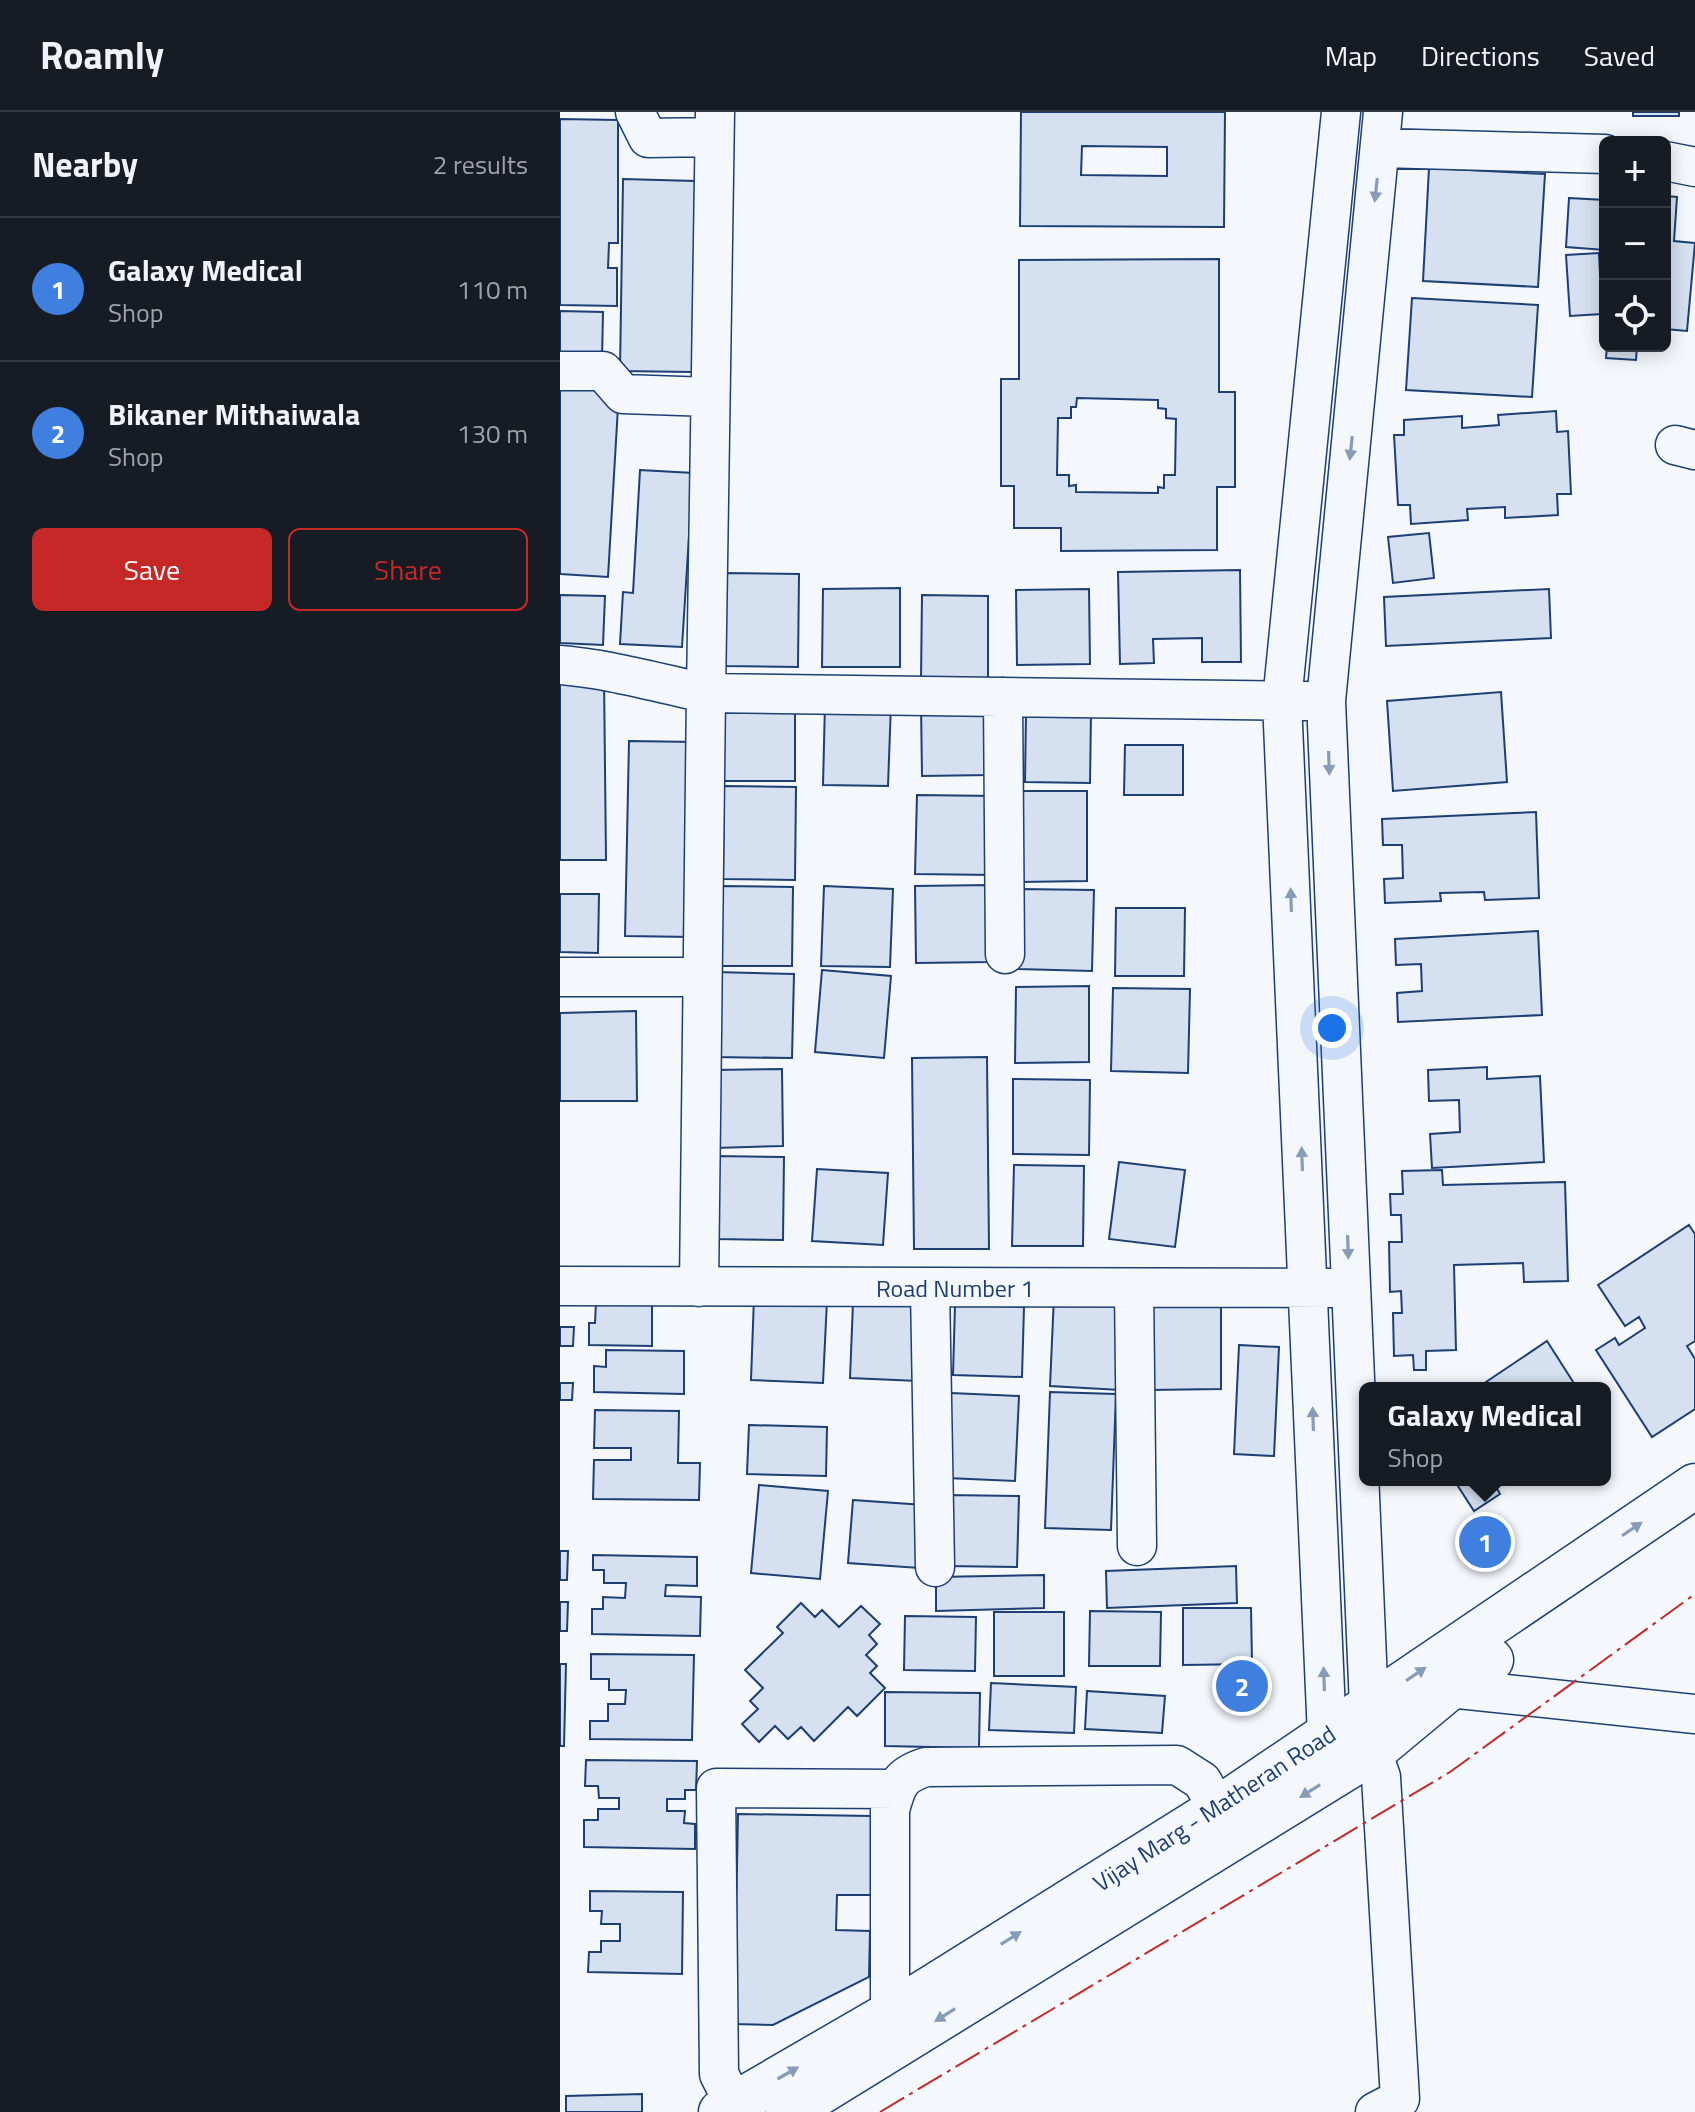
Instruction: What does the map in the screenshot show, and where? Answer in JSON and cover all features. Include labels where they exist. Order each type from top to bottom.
[{"type":"main road","name":"Vijay Marg - Matheran Road","points":[[728,2108],[890,2014],[1218,1809],[1695,1486]]},
{"type":"main road","name":"Vijay Marg - Matheran Road","points":[[788,2112],[1372,1752],[1449,1688],[1695,1522]]},
{"type":"street","points":[[635,112],[648,138],[715,125],[699,1287]]},
{"type":"street","points":[[1341,112],[1282,701],[1327,1736],[1372,1752]]},
{"type":"street","points":[[1359,1485],[1326,701],[1382,130],[1599,153]]},
{"type":"street","points":[[1671,162],[1695,167]]},
{"type":"street","points":[[560,371],[603,371],[623,394],[710,397]]},
{"type":"street","points":[[560,665],[606,669],[631,679],[706,693],[1326,701]]},
{"type":"street","points":[[1003,697],[1005,954]]},
{"type":"street","points":[[560,977],[702,977]]},
{"type":"street","name":"Road Number 1","points":[[560,1286],[1307,1290],[1350,1286]]},
{"type":"street","points":[[930,1288],[935,1567]]},
{"type":"street","points":[[1134,1288],[1137,1546]]},
{"type":"street","points":[[1359,1486],[1372,1752],[1382,1792],[1400,2099],[1375,2112]]},
{"type":"street","points":[[1449,1688],[1695,1714]]},
{"type":"street","points":[[890,2014],[890,1810],[896,1789],[907,1773],[926,1767],[1177,1765],[1202,1781],[1218,1809]]},
{"type":"street","points":[[728,2108],[719,2074],[716,1788],[896,1789]]},
{"type":"building","points":[[1021,112],[1225,112],[1224,227],[1020,226]],"holes":[[[1082,146],[1167,147],[1167,176],[1081,175]]]},
{"type":"building","points":[[1633,112],[1679,112],[1679,116],[1633,116]]},
{"type":"building","points":[[560,119],[618,120],[618,243],[609,243],[608,268],[617,268],[617,306],[560,305]]},
{"type":"building","points":[[1429,168],[1545,174],[1538,287],[1423,281]]},
{"type":"building","points":[[623,179],[695,181],[692,372],[620,371]]},
{"type":"building","points":[[1671,196],[1677,197],[1674,241],[1695,243],[1687,331],[1671,330]]},
{"type":"building","points":[[1569,198],[1599,200],[1599,250],[1566,247]]},
{"type":"building","points":[[1599,253],[1599,314],[1570,316],[1566,255]]},
{"type":"building","points":[[1219,259],[1219,392],[1235,392],[1235,487],[1217,487],[1217,550],[1061,551],[1061,528],[1014,528],[1014,486],[1001,486],[1001,379],[1019,379],[1019,260]],"holes":[[[1077,398],[1158,400],[1158,408],[1166,409],[1166,418],[1176,419],[1175,475],[1164,475],[1164,488],[1158,487],[1158,493],[1076,492],[1076,485],[1069,486],[1069,475],[1057,475],[1058,418],[1071,418],[1071,407],[1076,407]]]},
{"type":"building","points":[[1412,298],[1538,305],[1532,397],[1406,390]]},
{"type":"building","points":[[560,311],[603,312],[602,360],[560,360]]},
{"type":"building","points":[[1606,352],[1637,352],[1636,360],[1606,358]]},
{"type":"building","points":[[560,387],[619,390],[608,577],[560,574]]},
{"type":"building","points":[[1556,411],[1557,432],[1568,431],[1571,494],[1557,494],[1558,515],[1505,518],[1505,507],[1467,509],[1468,520],[1411,524],[1410,505],[1398,505],[1394,435],[1404,435],[1404,420],[1462,416],[1462,428],[1499,425],[1498,415]]},
{"type":"building","points":[[640,470],[693,473],[682,647],[620,644],[623,592],[633,593]]},
{"type":"building","points":[[1429,533],[1434,578],[1393,583],[1388,537]]},
{"type":"building","points":[[1240,570],[1241,662],[1202,662],[1202,638],[1153,639],[1154,663],[1120,664],[1118,572]]},
{"type":"building","points":[[723,573],[799,574],[798,667],[723,666]]},
{"type":"building","points":[[900,588],[900,667],[822,667],[823,589]]},
{"type":"building","points":[[1089,589],[1090,664],[1017,665],[1016,590]]},
{"type":"building","points":[[1549,589],[1551,638],[1386,646],[1384,597]]},
{"type":"building","points":[[560,595],[605,596],[603,645],[560,643]]},
{"type":"building","points":[[922,595],[988,596],[988,679],[921,679]]},
{"type":"building","points":[[604,675],[606,860],[560,860],[560,676]]},
{"type":"building","points":[[1501,692],[1507,782],[1393,791],[1387,701]]},
{"type":"building","points":[[795,702],[795,781],[724,781],[724,703]]},
{"type":"building","points":[[825,703],[891,704],[888,786],[823,785]]},
{"type":"building","points":[[989,703],[990,775],[922,776],[921,704]]},
{"type":"building","points":[[1026,712],[1091,713],[1090,783],[1025,782]]},
{"type":"building","points":[[629,741],[696,742],[692,937],[625,936]]},
{"type":"building","points":[[1125,745],[1183,745],[1183,795],[1124,795]]},
{"type":"building","points":[[724,786],[796,787],[795,880],[723,879]]},
{"type":"building","points":[[1019,791],[1087,791],[1087,881],[1019,882]]},
{"type":"building","points":[[917,795],[996,796],[994,875],[915,874]]},
{"type":"building","points":[[1536,812],[1539,898],[1485,900],[1484,892],[1440,893],[1441,901],[1385,903],[1384,879],[1403,878],[1402,845],[1383,845],[1382,819]]},
{"type":"building","points":[[990,885],[991,962],[916,963],[915,886]]},
{"type":"building","points":[[719,886],[793,887],[792,966],[718,966]]},
{"type":"building","points":[[824,886],[893,889],[890,967],[821,966]]},
{"type":"building","points":[[1020,889],[1094,890],[1092,971],[1018,969]]},
{"type":"building","points":[[560,894],[599,894],[598,953],[560,952]]},
{"type":"building","points":[[1116,908],[1185,908],[1184,976],[1115,976]]},
{"type":"building","points":[[1538,931],[1542,1015],[1398,1022],[1397,993],[1422,991],[1421,964],[1396,965],[1395,939]]},
{"type":"building","points":[[822,970],[891,976],[884,1058],[815,1052]]},
{"type":"building","points":[[714,972],[794,974],[792,1058],[712,1057]]},
{"type":"building","points":[[1089,986],[1089,1062],[1015,1063],[1016,987]]},
{"type":"building","points":[[1113,988],[1190,989],[1188,1073],[1111,1071]]},
{"type":"building","points":[[636,1011],[637,1101],[560,1101],[560,1013]]},
{"type":"building","points":[[987,1057],[989,1249],[914,1249],[912,1058]]},
{"type":"building","points":[[1487,1067],[1487,1079],[1540,1076],[1544,1162],[1432,1168],[1430,1134],[1460,1132],[1459,1100],[1429,1101],[1428,1070]]},
{"type":"building","points":[[782,1069],[783,1146],[715,1148],[713,1070]]},
{"type":"building","points":[[1013,1079],[1090,1080],[1089,1155],[1013,1154]]},
{"type":"building","points":[[714,1156],[784,1157],[783,1240],[713,1239]]},
{"type":"building","points":[[1119,1162],[1185,1170],[1175,1247],[1109,1239]]},
{"type":"building","points":[[1014,1165],[1084,1166],[1083,1246],[1012,1246]]},
{"type":"building","points":[[817,1169],[888,1173],[883,1245],[812,1241]]},
{"type":"building","points":[[1442,1170],[1443,1185],[1565,1182],[1568,1281],[1524,1282],[1523,1263],[1454,1265],[1456,1350],[1426,1351],[1426,1370],[1414,1370],[1413,1355],[1394,1356],[1393,1313],[1402,1313],[1401,1291],[1390,1292],[1389,1242],[1402,1242],[1401,1215],[1391,1215],[1390,1194],[1403,1194],[1402,1171]]},
{"type":"building","points":[[1689,1225],[1695,1234],[1695,1341],[1687,1346],[1695,1359],[1695,1409],[1652,1437],[1596,1350],[1615,1338],[1619,1345],[1645,1328],[1639,1317],[1625,1326],[1598,1285]]},
{"type":"building","points":[[1054,1296],[1125,1300],[1120,1390],[1050,1386]]},
{"type":"building","points":[[754,1297],[827,1300],[823,1383],[751,1380]]},
{"type":"building","points":[[596,1302],[652,1303],[652,1346],[589,1345],[589,1323],[595,1323]]},
{"type":"building","points":[[853,1303],[921,1306],[918,1381],[850,1378]]},
{"type":"building","points":[[955,1305],[1024,1307],[1022,1377],[953,1375]]},
{"type":"building","points":[[1221,1305],[1221,1389],[1149,1390],[1148,1306]]},
{"type":"building","points":[[560,1327],[574,1327],[573,1346],[560,1346]]},
{"type":"building","points":[[1547,1341],[1573,1382],[1486,1382]]},
{"type":"building","points":[[1239,1345],[1279,1347],[1274,1456],[1234,1454]]},
{"type":"building","points":[[606,1350],[684,1351],[684,1394],[594,1392],[594,1366],[606,1367]]},
{"type":"building","points":[[560,1383],[573,1383],[572,1400],[560,1400]]},
{"type":"building","points":[[1050,1392],[1116,1394],[1111,1530],[1045,1528]]},
{"type":"building","points":[[951,1393],[1019,1396],[1015,1481],[947,1478]]},
{"type":"building","points":[[595,1410],[679,1411],[678,1463],[700,1463],[699,1500],[593,1499],[594,1460],[631,1460],[631,1448],[594,1448]]},
{"type":"building","points":[[749,1425],[827,1427],[826,1476],[747,1474]]},
{"type":"building","points":[[759,1485],[828,1491],[820,1579],[751,1573]]},
{"type":"building","points":[[1458,1486],[1498,1486],[1500,1494],[1474,1511]]},
{"type":"building","points":[[946,1495],[1019,1496],[1017,1567],[944,1566]]},
{"type":"building","points":[[853,1500],[924,1505],[919,1568],[848,1563]]},
{"type":"building","points":[[560,1551],[568,1551],[567,1580],[560,1580]]},
{"type":"building","points":[[593,1555],[697,1557],[697,1586],[666,1585],[665,1596],[701,1597],[700,1636],[592,1634],[592,1609],[603,1609],[603,1597],[625,1598],[626,1583],[604,1583],[604,1570],[593,1570]]},
{"type":"building","points":[[1236,1566],[1237,1603],[1107,1608],[1106,1571]]},
{"type":"building","points":[[1044,1575],[1044,1608],[936,1611],[936,1577]]},
{"type":"building","points":[[560,1602],[568,1602],[567,1631],[560,1631]]},
{"type":"building","points":[[801,1603],[815,1617],[822,1610],[839,1627],[861,1606],[880,1624],[869,1635],[877,1644],[866,1655],[877,1666],[870,1673],[885,1688],[857,1716],[848,1707],[814,1741],[801,1727],[788,1739],[775,1726],[759,1742],[742,1724],[758,1709],[750,1701],[763,1688],[745,1670],[783,1633],[777,1627]]},
{"type":"building","points":[[1183,1608],[1251,1608],[1252,1664],[1183,1665]]},
{"type":"building","points":[[1090,1611],[1161,1612],[1160,1666],[1089,1666]]},
{"type":"building","points":[[994,1612],[1064,1612],[1064,1676],[994,1676]]},
{"type":"building","points":[[905,1616],[976,1617],[975,1671],[904,1670]]},
{"type":"building","points":[[591,1654],[694,1655],[692,1740],[590,1739],[590,1721],[608,1721],[608,1704],[625,1704],[626,1690],[609,1690],[609,1679],[591,1679]]},
{"type":"building","points":[[560,1664],[566,1664],[564,1746],[560,1746]]},
{"type":"building","points":[[991,1683],[1076,1687],[1074,1733],[989,1730]]},
{"type":"building","points":[[1087,1691],[1165,1696],[1162,1733],[1085,1729]]},
{"type":"building","points":[[885,1692],[980,1693],[979,1748],[885,1746]]},
{"type":"building","points":[[586,1760],[697,1761],[696,1790],[685,1790],[685,1799],[667,1799],[667,1811],[685,1811],[684,1823],[695,1824],[695,1849],[584,1847],[584,1820],[598,1820],[598,1809],[619,1809],[619,1798],[599,1798],[598,1786],[585,1786]]},
{"type":"building","points":[[738,1814],[872,1816],[871,1895],[837,1895],[836,1930],[870,1931],[869,1977],[773,2025],[734,2024]]},
{"type":"building","points":[[590,1891],[683,1892],[682,1974],[588,1972],[589,1952],[601,1952],[601,1941],[620,1941],[620,1924],[601,1924],[602,1911],[590,1911]]},
{"type":"building","points":[[642,2094],[642,2112],[566,2112],[566,2096]]},
{"type":"power","points":[[880,2112],[1450,1772],[1695,1594]]},
{"type":"place","name":"Galaxy Medical","points":[[1485,1542]]},
{"type":"place","name":"Bikaner Mithaiwala","points":[[1242,1686]]}]
